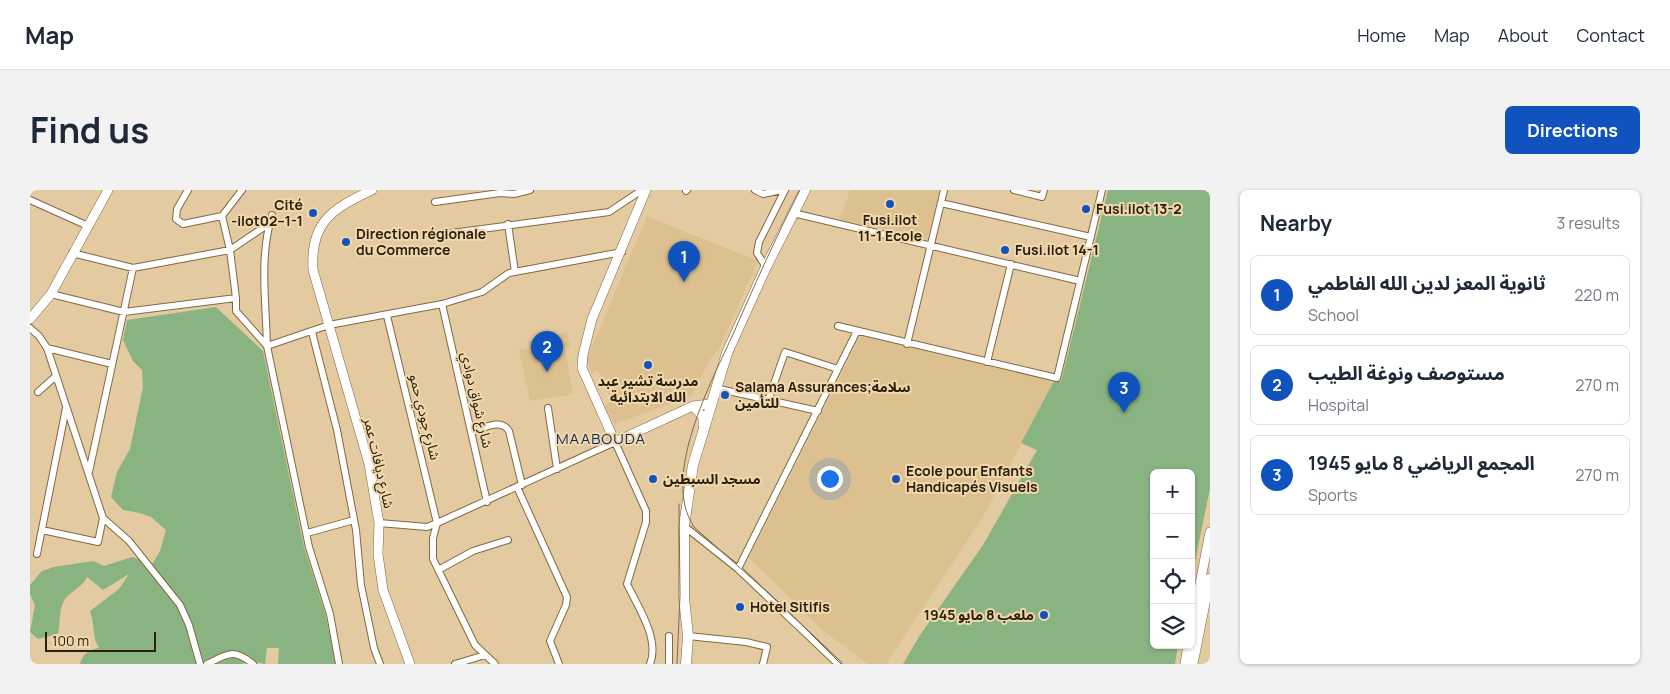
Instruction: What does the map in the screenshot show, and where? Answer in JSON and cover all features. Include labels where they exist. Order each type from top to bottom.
[{"type":"main road","points":[[686,664],[688,636],[684,598],[684,526],[694,466],[703,428],[727,352],[766,267],[805,190]]},
{"type":"street","points":[[30,319],[51,294],[108,190]]},
{"type":"street","points":[[188,190],[177,209],[176,219],[183,224],[222,216],[242,190]]},
{"type":"street","name":"شارع ديافات عمر","points":[[372,190],[346,202],[326,218],[314,241],[313,270],[369,464],[379,523],[378,554],[383,590],[410,664]]},
{"type":"street","points":[[434,202],[500,193],[514,194],[530,190]]},
{"type":"street","points":[[444,234],[609,212],[642,190]]},
{"type":"street","points":[[646,190],[622,252],[592,319],[583,355],[582,368],[646,511],[646,522],[628,584],[653,641],[654,654],[650,664]]},
{"type":"street","points":[[755,190],[763,194],[783,190]]},
{"type":"street","points":[[766,267],[757,253],[783,190]]},
{"type":"street","points":[[907,344],[944,190]]},
{"type":"street","points":[[1014,190],[1042,197],[1044,190]]},
{"type":"street","points":[[838,326],[907,344],[1057,378],[1091,237],[1100,190]]},
{"type":"street","points":[[30,200],[88,226]]},
{"type":"street","points":[[941,203],[1091,237]]},
{"type":"street","points":[[793,213],[1080,281]]},
{"type":"street","points":[[272,215],[264,254],[267,346],[307,533],[319,581],[330,614],[339,664]]},
{"type":"street","points":[[222,216],[230,250],[236,311],[267,346]]},
{"type":"street","points":[[72,253],[134,268],[230,250],[270,224]]},
{"type":"street","points":[[508,224],[515,272]]},
{"type":"street","points":[[267,346],[329,325],[386,316],[442,304],[482,292],[509,273],[622,252]]},
{"type":"street","points":[[987,362],[1011,264]]},
{"type":"street","points":[[89,474],[134,268]]},
{"type":"street","points":[[51,294],[124,312],[236,298]]},
{"type":"street","name":"شارع شواق دوادي","points":[[442,304],[487,502]]},
{"type":"street","name":"شارع جودي حمو","points":[[386,316],[437,523]]},
{"type":"street","points":[[30,328],[39,336],[47,348],[103,518],[98,542],[42,530]]},
{"type":"street","points":[[738,568],[857,331]]},
{"type":"street","points":[[312,332],[337,430],[354,520],[361,586],[374,648],[380,664]]},
{"type":"street","points":[[47,348],[112,364]]},
{"type":"street","points":[[768,401],[785,352],[838,369]]},
{"type":"street","points":[[38,392],[56,376]]},
{"type":"street","points":[[715,388],[818,411]]},
{"type":"street","points":[[379,523],[426,527],[487,502],[694,406],[710,404]]},
{"type":"street","points":[[37,554],[66,406]]},
{"type":"street","points":[[694,406],[703,417],[703,428]]},
{"type":"street","points":[[548,408],[557,469]]},
{"type":"street","points":[[471,432],[500,424],[506,425],[510,431],[520,486],[567,597],[566,605],[550,641],[559,664]]},
{"type":"street","points":[[103,518],[129,542],[180,605],[190,625],[200,664]]},
{"type":"street","points":[[307,533],[354,520]]},
{"type":"street","points":[[437,523],[433,538],[433,559],[440,569],[475,645],[496,664]]},
{"type":"street","points":[[684,526],[738,568],[838,664]]},
{"type":"street","points":[[1195,609],[1210,532]]},
{"type":"street","points":[[440,569],[473,551],[508,540]]},
{"type":"street","points":[[1193,664],[1210,578]]},
{"type":"street","points":[[669,636],[669,664]]},
{"type":"street","points":[[688,636],[746,642],[767,647],[763,664]]},
{"type":"street","points":[[1185,664],[1187,649]]},
{"type":"street","points":[[207,664],[236,653],[241,654],[253,664]]},
{"type":"street","points":[[455,664],[485,655]]},
{"type":"shaded area","name":"Fusi.ilot 11-1 Ecole","points":[[850,190],[940,190],[927,239],[840,219]]},
{"type":"shaded area","points":[[647,216],[758,261],[720,347],[711,358],[691,396],[615,424],[605,407],[611,401],[598,370],[592,373],[587,359]]},
{"type":"shaded area","points":[[567,332],[570,346],[565,348],[573,394],[530,401],[519,350],[529,348],[528,342]]},
{"type":"shaded area","name":"Ecole pour Enfants Handicapés Visuels","points":[[861,335],[1054,381],[984,515],[886,664],[868,664],[822,630],[749,558]]},
{"type":"green space","points":[[1108,190],[1210,190],[1210,488],[1195,561],[1195,469],[1150,469],[1150,649],[1177,649],[1175,664],[903,664],[920,635],[983,545],[1037,450],[1021,443],[1054,381],[1061,382]]},
{"type":"green space","points":[[216,307],[263,351],[304,547],[325,613],[336,664],[278,664],[279,648],[267,648],[265,664],[251,661],[241,664],[80,664],[86,653],[99,648],[95,639],[90,611],[119,589],[129,574],[103,590],[87,577],[65,599],[61,610],[58,634],[38,639],[30,632],[35,605],[30,594],[30,585],[42,571],[54,567],[93,561],[104,566],[132,557],[153,563],[160,551],[166,530],[151,517],[123,510],[111,497],[117,472],[130,449],[143,387],[142,370],[133,361],[123,340],[127,320]]},
{"type":"tram line","points":[[800,190],[714,376],[693,429],[686,456],[683,482],[685,506],[694,527],[783,606],[841,664]]},
{"type":"tram line","points":[[677,664],[680,595],[679,504]]},
{"type":"place","name":"Fusi.ilot 11-1 Ecole","points":[[890,204]]},
{"type":"place","name":"Fusi.ilot 13-2","points":[[1086,209]]},
{"type":"place","name":"Cité -ilot02--1-1","points":[[313,213]]},
{"type":"place","name":"Direction régionale du Commerce","points":[[346,242]]},
{"type":"place","name":"Fusi.ilot 14-1","points":[[1005,250]]},
{"type":"place","name":"ثانوية المعز لدين الله الفاطمي","points":[[684,282]]},
{"type":"place","name":"مدرسة تشير عبد الله الابتدائية","points":[[648,365]]},
{"type":"place","name":"مستوصف ونوغة الطيب","points":[[547,372]]},
{"type":"place","name":"Salama Assurances;سلامة للتأمين","points":[[725,395]]},
{"type":"place","name":"المجمع الرياضي 8 مايو 1945","points":[[1124,413]]},
{"type":"place","name":"مسجد السبطين","points":[[653,479]]},
{"type":"place","name":"Ecole pour Enfants Handicapés Visuels","points":[[896,479]]},
{"type":"place","name":"Hotel Sitifis","points":[[740,607]]},
{"type":"place","name":"ملعب 8 مايو 1945","points":[[1044,615]]},
{"type":"district","name":"MAABOUDA","points":[[601,439]]}]
